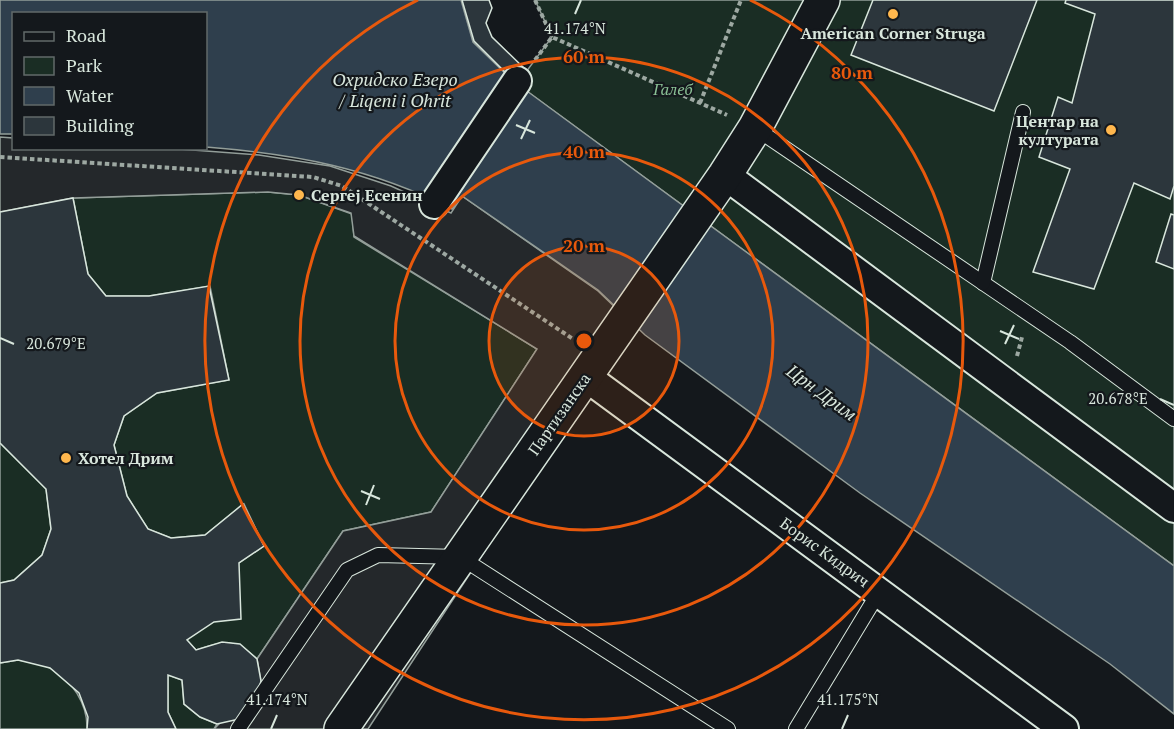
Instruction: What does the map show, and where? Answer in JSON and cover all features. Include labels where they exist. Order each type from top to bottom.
[{"type":"main road","name":"Партизанска","points":[[348,727],[460,556],[725,175],[755,128],[823,0]]},
{"type":"street","points":[[434,204],[517,81]]},
{"type":"street","points":[[725,175],[1174,508]]},
{"type":"street","name":"Борис Кидрич","points":[[592,366],[879,592],[1064,729]]},
{"type":"lane","points":[[982,283],[1023,112]]},
{"type":"lane","points":[[755,128],[1029,314],[1174,419]]},
{"type":"lane","points":[[238,729],[346,570],[378,555],[460,556],[728,729]]},
{"type":"lane","points":[[795,729],[879,592]]},
{"type":"path","points":[[535,0],[552,37],[755,128]]},
{"type":"path","points":[[700,103],[741,0]]},
{"type":"path","points":[[517,81],[552,37]]},
{"type":"path","points":[[0,156],[314,177],[342,186],[592,366]]},
{"type":"path","points":[[1008,385],[1029,314]]},
{"type":"green space","name":"Галеб","points":[[535,0],[1174,0],[1174,566],[517,84],[552,37]]},
{"type":"green space","points":[[268,192],[299,195],[352,214],[354,237],[537,349],[431,512],[343,531],[257,659],[235,644],[222,643],[196,650],[187,640],[239,563],[264,546],[244,504],[205,535],[171,538],[148,529],[127,496],[114,445],[124,416],[157,393],[229,380],[210,286],[149,296],[106,296],[88,274],[73,198]]},
{"type":"green space","points":[[0,443],[46,489],[51,529],[42,555],[14,580],[0,583]]},
{"type":"green space","points":[[18,660],[46,666],[72,686],[82,702],[87,729],[0,729],[0,663]]},
{"type":"green space","points":[[168,675],[182,680],[184,704],[200,717],[217,724],[214,729],[176,729],[168,712]]},
{"type":"shaded area","points":[[0,137],[12,138],[12,150],[192,150],[259,155],[330,166],[391,186],[451,213],[462,196],[598,291],[620,312],[595,383],[368,729],[214,729],[261,681],[257,659],[343,531],[431,512],[537,349],[354,236],[351,213],[299,195],[268,192],[73,198],[0,212]]},
{"type":"water","points":[[0,0],[461,0],[473,42],[512,80],[1174,566],[1174,714],[1110,664],[860,493],[645,335],[598,290],[462,196],[452,209],[392,183],[332,165],[271,154],[207,147],[207,12],[12,12],[12,134],[0,134]]},
{"type":"building","points":[[462,0],[489,0],[492,8],[486,23],[492,37],[525,69],[515,82],[474,41]]},
{"type":"building","points":[[873,0],[1037,0],[994,111],[851,55]]},
{"type":"building","name":"Центар на културата","points":[[1066,0],[1174,0],[1174,186],[1170,199],[1134,183],[1094,289],[1033,272],[1070,169],[1039,157],[1058,97],[1072,103],[1095,14],[1065,3]]},
{"type":"building","name":"Хотел Дрим","points":[[73,198],[88,274],[106,296],[149,296],[209,286],[229,380],[157,393],[124,416],[114,445],[127,496],[148,529],[171,538],[205,535],[243,504],[264,546],[239,563],[241,619],[214,622],[187,640],[196,650],[222,642],[240,644],[257,659],[261,681],[255,703],[239,719],[217,724],[200,717],[184,704],[182,680],[168,675],[168,712],[176,729],[87,729],[88,717],[79,693],[50,668],[18,660],[0,663],[0,583],[14,580],[42,555],[51,529],[46,489],[0,443],[0,212]]},
{"type":"building","points":[[1171,214],[1174,215],[1174,269],[1156,262]]},
{"type":"place","name":"American Corner Struga","points":[[893,14]]},
{"type":"place","name":"Центар на културата","points":[[1111,130]]},
{"type":"place","name":"Сергеј Есенин","points":[[299,195]]},
{"type":"place","name":"Хотел Дрим","points":[[66,458]]},
{"type":"water label","name":"Охридско Езеро / Liqeni i Ohrit","points":[[395,89]]},
{"type":"water label","name":"Црн Дрим","points":[[822,392]]}]
